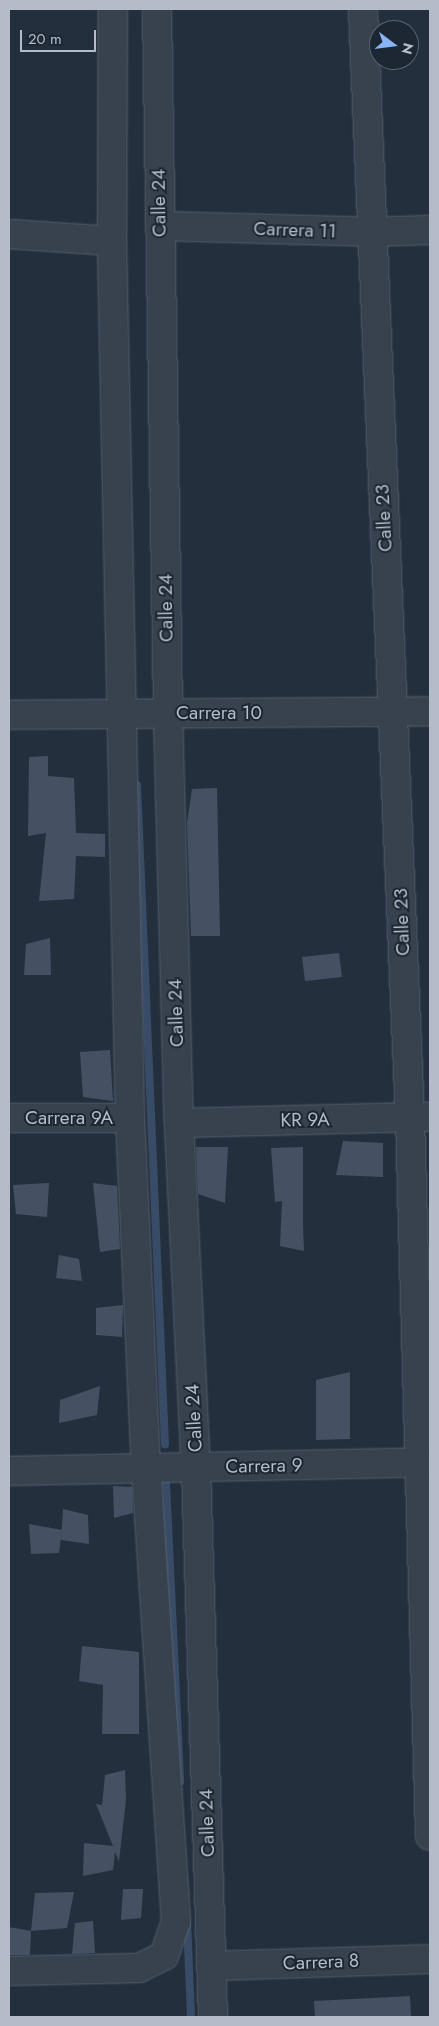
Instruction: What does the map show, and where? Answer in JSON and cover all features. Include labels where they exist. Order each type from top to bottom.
[{"type":"street","name":"Calle 24","points":[[9,1971],[139,1968],[164,1956],[176,1920],[146,1468],[130,1118],[124,713],[112,242],[113,9]]},
{"type":"street","name":"Calle 24","points":[[157,9],[165,713],[179,1123],[196,1468],[212,2017]]},
{"type":"street","name":"Calle 23","points":[[363,9],[370,232],[392,712],[420,1118],[430,1836]]},
{"type":"street","name":"Carrera 11","points":[[160,226],[370,232],[430,230]]},
{"type":"street","points":[[9,234],[112,242]]},
{"type":"street","name":"Carrera 10","points":[[9,715],[430,711]]},
{"type":"street","name":"Carrera 9A","points":[[9,1118],[130,1118]]},
{"type":"street","name":"KR 9A","points":[[179,1123],[420,1118]]},
{"type":"street","name":"Carrera 9","points":[[9,1471],[424,1462]]},
{"type":"street","name":"Carrera 8","points":[[211,1966],[430,1958]]},
{"type":"building","points":[[48,756],[48,776],[74,778],[76,833],[105,834],[105,857],[76,856],[74,899],[39,901],[46,833],[28,836],[29,757]]},
{"type":"building","points":[[217,788],[220,936],[191,936],[187,823],[192,789]]},
{"type":"building","points":[[50,938],[51,975],[24,975],[26,944]]},
{"type":"building","points":[[339,953],[342,977],[305,981],[302,957]]},
{"type":"building","points":[[110,1050],[113,1101],[83,1097],[80,1052]]},
{"type":"building","points":[[343,1141],[383,1143],[383,1177],[336,1175]]},
{"type":"building","points":[[196,1147],[228,1147],[225,1203],[198,1194]]},
{"type":"building","points":[[303,1147],[304,1251],[280,1246],[282,1201],[275,1202],[271,1148]]},
{"type":"building","points":[[49,1183],[47,1217],[16,1214],[13,1185]]},
{"type":"building","points":[[93,1183],[117,1186],[120,1249],[100,1252]]},
{"type":"building","points":[[59,1255],[79,1259],[82,1281],[56,1278]]},
{"type":"building","points":[[123,1305],[122,1337],[96,1335],[96,1308]]},
{"type":"building","points":[[350,1372],[350,1439],[316,1440],[316,1380]]},
{"type":"building","points":[[100,1386],[97,1415],[59,1423],[60,1400]]},
{"type":"building","points":[[113,1486],[132,1487],[133,1513],[114,1518]]},
{"type":"building","points":[[63,1509],[88,1515],[89,1544],[61,1540]]},
{"type":"building","points":[[29,1524],[62,1530],[59,1553],[31,1554]]},
{"type":"building","points":[[82,1646],[139,1652],[139,1734],[102,1734],[103,1685],[79,1681]]},
{"type":"building","points":[[125,1770],[126,1800],[119,1861],[115,1852],[113,1870],[83,1876],[84,1843],[113,1846],[96,1804],[102,1805],[105,1775]]},
{"type":"building","points":[[123,1889],[143,1889],[141,1918],[121,1920]]},
{"type":"building","points":[[74,1892],[67,1928],[31,1931],[35,1893]]},
{"type":"building","points":[[93,1921],[95,1953],[72,1954],[75,1923]]},
{"type":"building","points":[[9,1927],[31,1931],[30,1955],[9,1955]]},
{"type":"building","points":[[410,1996],[411,2016],[315,2017],[314,2001]]},
{"type":"waterway","points":[[137,785],[165,1444]]},
{"type":"waterway","points":[[166,1482],[180,1782]]},
{"type":"waterway","points":[[187,1921],[191,2017]]}]
